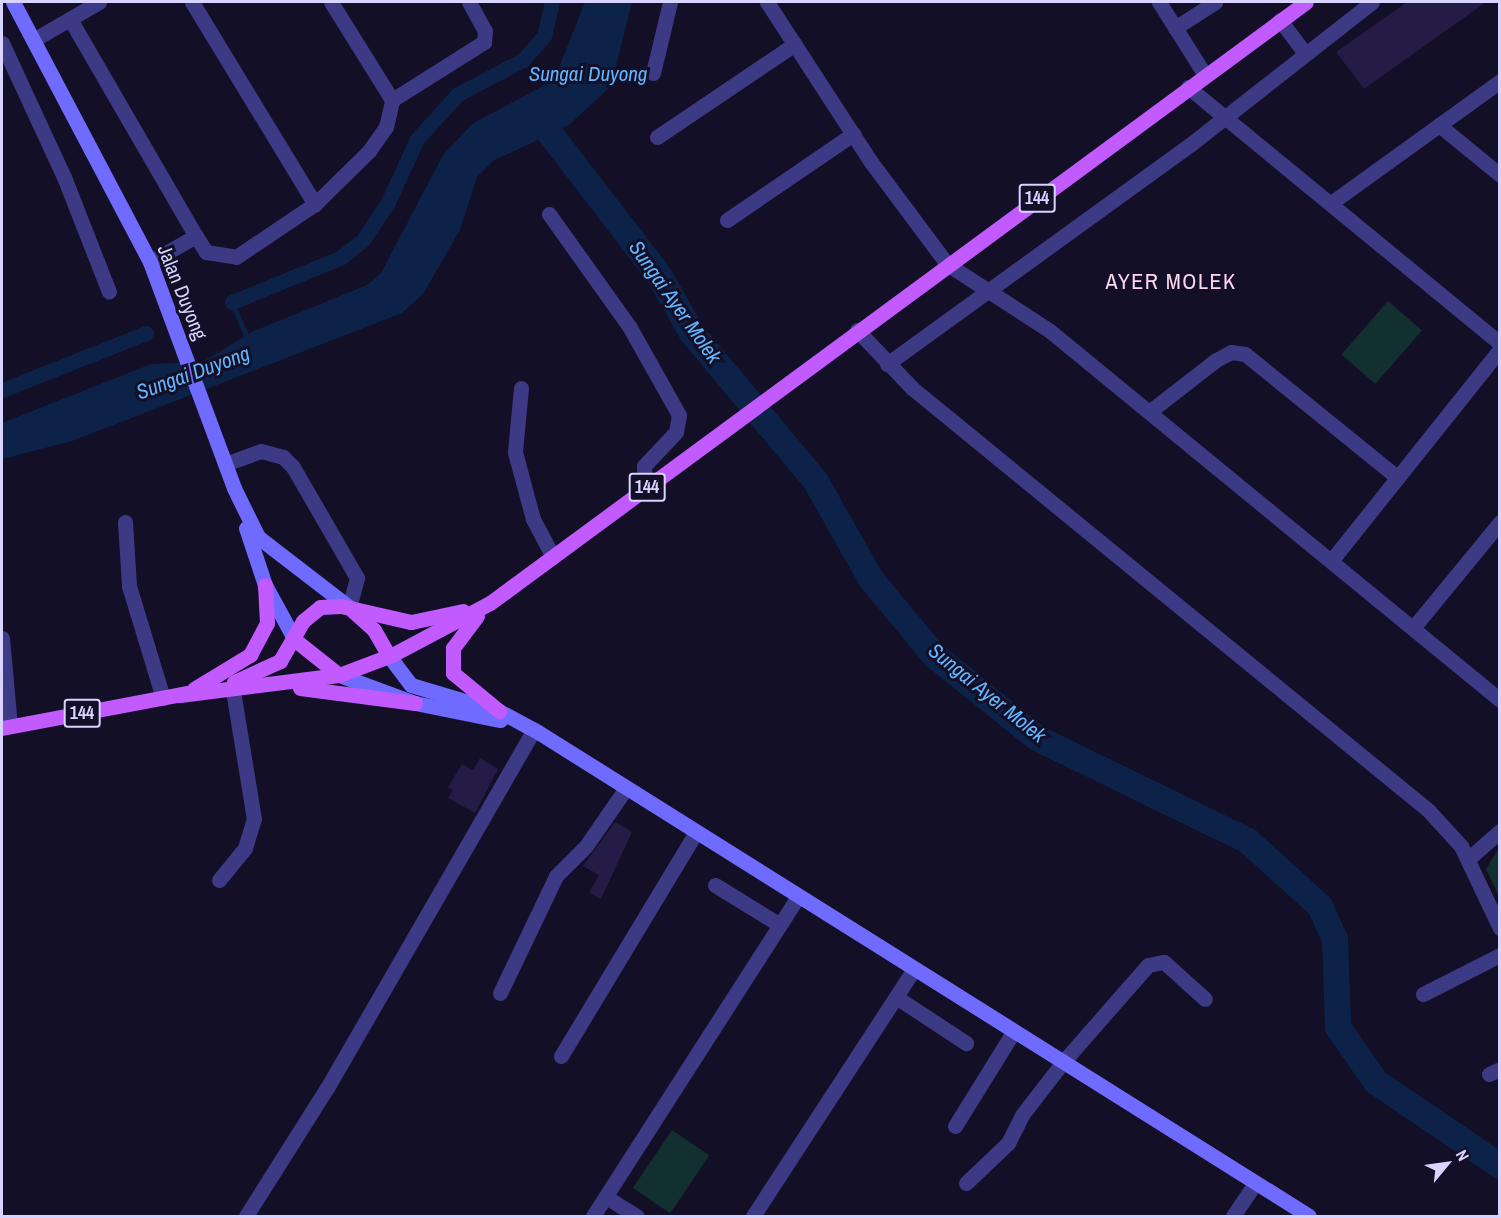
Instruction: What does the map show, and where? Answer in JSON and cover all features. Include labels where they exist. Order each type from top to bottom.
[{"type":"main road","name":"Jalan Duyong","points":[[13,2],[35,39],[150,262],[234,488],[271,552],[349,608]]},
{"type":"main road","name":"144","points":[[180,695],[233,691],[339,675],[389,657],[490,603],[769,395],[1306,2]]},
{"type":"main road","points":[[234,488],[265,585],[295,640]]},
{"type":"main road","name":"144","points":[[6,727],[180,695],[253,678],[280,661],[295,640],[303,621],[320,607],[349,608],[411,622],[435,620],[519,582]]},
{"type":"main road","points":[[180,695],[219,679],[250,655],[267,623],[265,585]]},
{"type":"main road","points":[[490,603],[460,635],[451,660],[461,685],[499,711],[529,727],[1309,1216]]},
{"type":"main road","points":[[349,608],[374,630],[402,677],[421,690],[499,711]]},
{"type":"main road","name":"144","points":[[295,640],[339,675],[415,704]]},
{"type":"main road","points":[[267,686],[415,704],[529,727]]},
{"type":"street","points":[[35,39],[99,2]]},
{"type":"street","points":[[192,2],[315,204]]},
{"type":"street","points":[[70,19],[206,252],[236,257],[315,204],[386,128],[392,100],[331,2]]},
{"type":"street","points":[[392,100],[484,42],[485,31],[469,2]]},
{"type":"street","points":[[653,73],[670,2]]},
{"type":"street","points":[[767,2],[854,134],[947,264],[1050,330],[1499,697]]},
{"type":"street","points":[[1159,2],[1205,75]]},
{"type":"street","points":[[1176,28],[1215,2]]},
{"type":"street","points":[[887,364],[987,289],[1191,144],[1224,113],[1372,2]]},
{"type":"street","points":[[1280,20],[1304,52]]},
{"type":"street","points":[[2,43],[64,177],[109,292]]},
{"type":"street","points":[[657,137],[795,44]]},
{"type":"street","points":[[1331,203],[1500,81]]},
{"type":"street","points":[[1188,87],[1224,113],[1500,343]]},
{"type":"street","points":[[1438,125],[1500,175]]},
{"type":"street","points":[[726,220],[854,134]]},
{"type":"street","points":[[549,214],[629,326],[679,415],[676,432],[644,466],[645,488]]},
{"type":"street","points":[[150,262],[195,236]]},
{"type":"street","points":[[858,330],[887,364],[1394,781],[1445,827],[1468,859],[1500,928]]},
{"type":"street","points":[[1331,561],[1500,349]]},
{"type":"street","points":[[1149,412],[1216,360],[1232,352],[1245,354],[1397,477]]},
{"type":"street","points":[[521,388],[514,452],[533,519],[554,557]]},
{"type":"street","points":[[225,464],[261,451],[273,451],[293,467],[357,578],[349,608]]},
{"type":"street","points":[[125,522],[129,586],[163,698]]},
{"type":"street","points":[[1413,628],[1500,522]]},
{"type":"street","points":[[2,638],[6,727]]},
{"type":"street","points":[[219,880],[245,848],[254,819],[233,691]]},
{"type":"street","points":[[246,1216],[327,1088],[529,727]]},
{"type":"street","points":[[500,993],[556,876],[586,846],[626,788]]},
{"type":"street","points":[[1468,859],[1500,831]]},
{"type":"street","points":[[561,1056],[696,832]]},
{"type":"street","points":[[715,885],[780,925]]},
{"type":"street","points":[[593,1216],[798,897]]},
{"type":"street","points":[[1423,994],[1500,955]]},
{"type":"street","points":[[966,1183],[1008,1143],[1022,1115],[1063,1062],[1148,965],[1164,962],[1205,999]]},
{"type":"street","points":[[753,1216],[914,969]]},
{"type":"street","points":[[896,998],[966,1043]]},
{"type":"street","points":[[955,1126],[1014,1031]]},
{"type":"street","points":[[1233,1216],[1255,1183]]},
{"type":"street","points":[[606,1197],[636,1216]]},
{"type":"green space","points":[[1388,301],[1422,331],[1375,384],[1341,355]]},
{"type":"green space","points":[[1499,848],[1500,897],[1486,869]]},
{"type":"green space","points":[[672,1130],[709,1155],[670,1213],[633,1188]]},
{"type":"water","name":"Sungai Duyong","points":[[585,2],[632,2],[611,86],[569,125],[493,161],[477,177],[460,230],[423,294],[402,313],[72,441],[2,459],[2,423],[151,364],[202,362],[254,331],[367,285],[381,273],[443,155],[472,124],[554,80]]},
{"type":"building","points":[[1407,2],[1486,2],[1364,89],[1336,52]]},
{"type":"building","points":[[480,758],[498,769],[475,813],[448,798],[453,790],[448,787],[462,764],[473,770]]},
{"type":"building","points":[[615,822],[632,832],[601,899],[589,893],[599,875],[583,866]]},
{"type":"waterway","points":[[232,302],[340,258],[363,240],[388,202],[417,139],[458,94],[523,60],[544,36],[552,2]]},
{"type":"waterway","name":"Sungai Ayer Molek","points":[[535,114],[659,275],[692,333],[815,480],[871,579],[935,656],[1037,738],[1248,841],[1320,906],[1335,939],[1338,1027],[1376,1082],[1500,1166]]},
{"type":"waterway","points":[[232,302],[249,341]]},
{"type":"waterway","points":[[2,390],[146,333]]},
{"type":"district","name":"AYER MOLEK","points":[[1171,282]]}]
